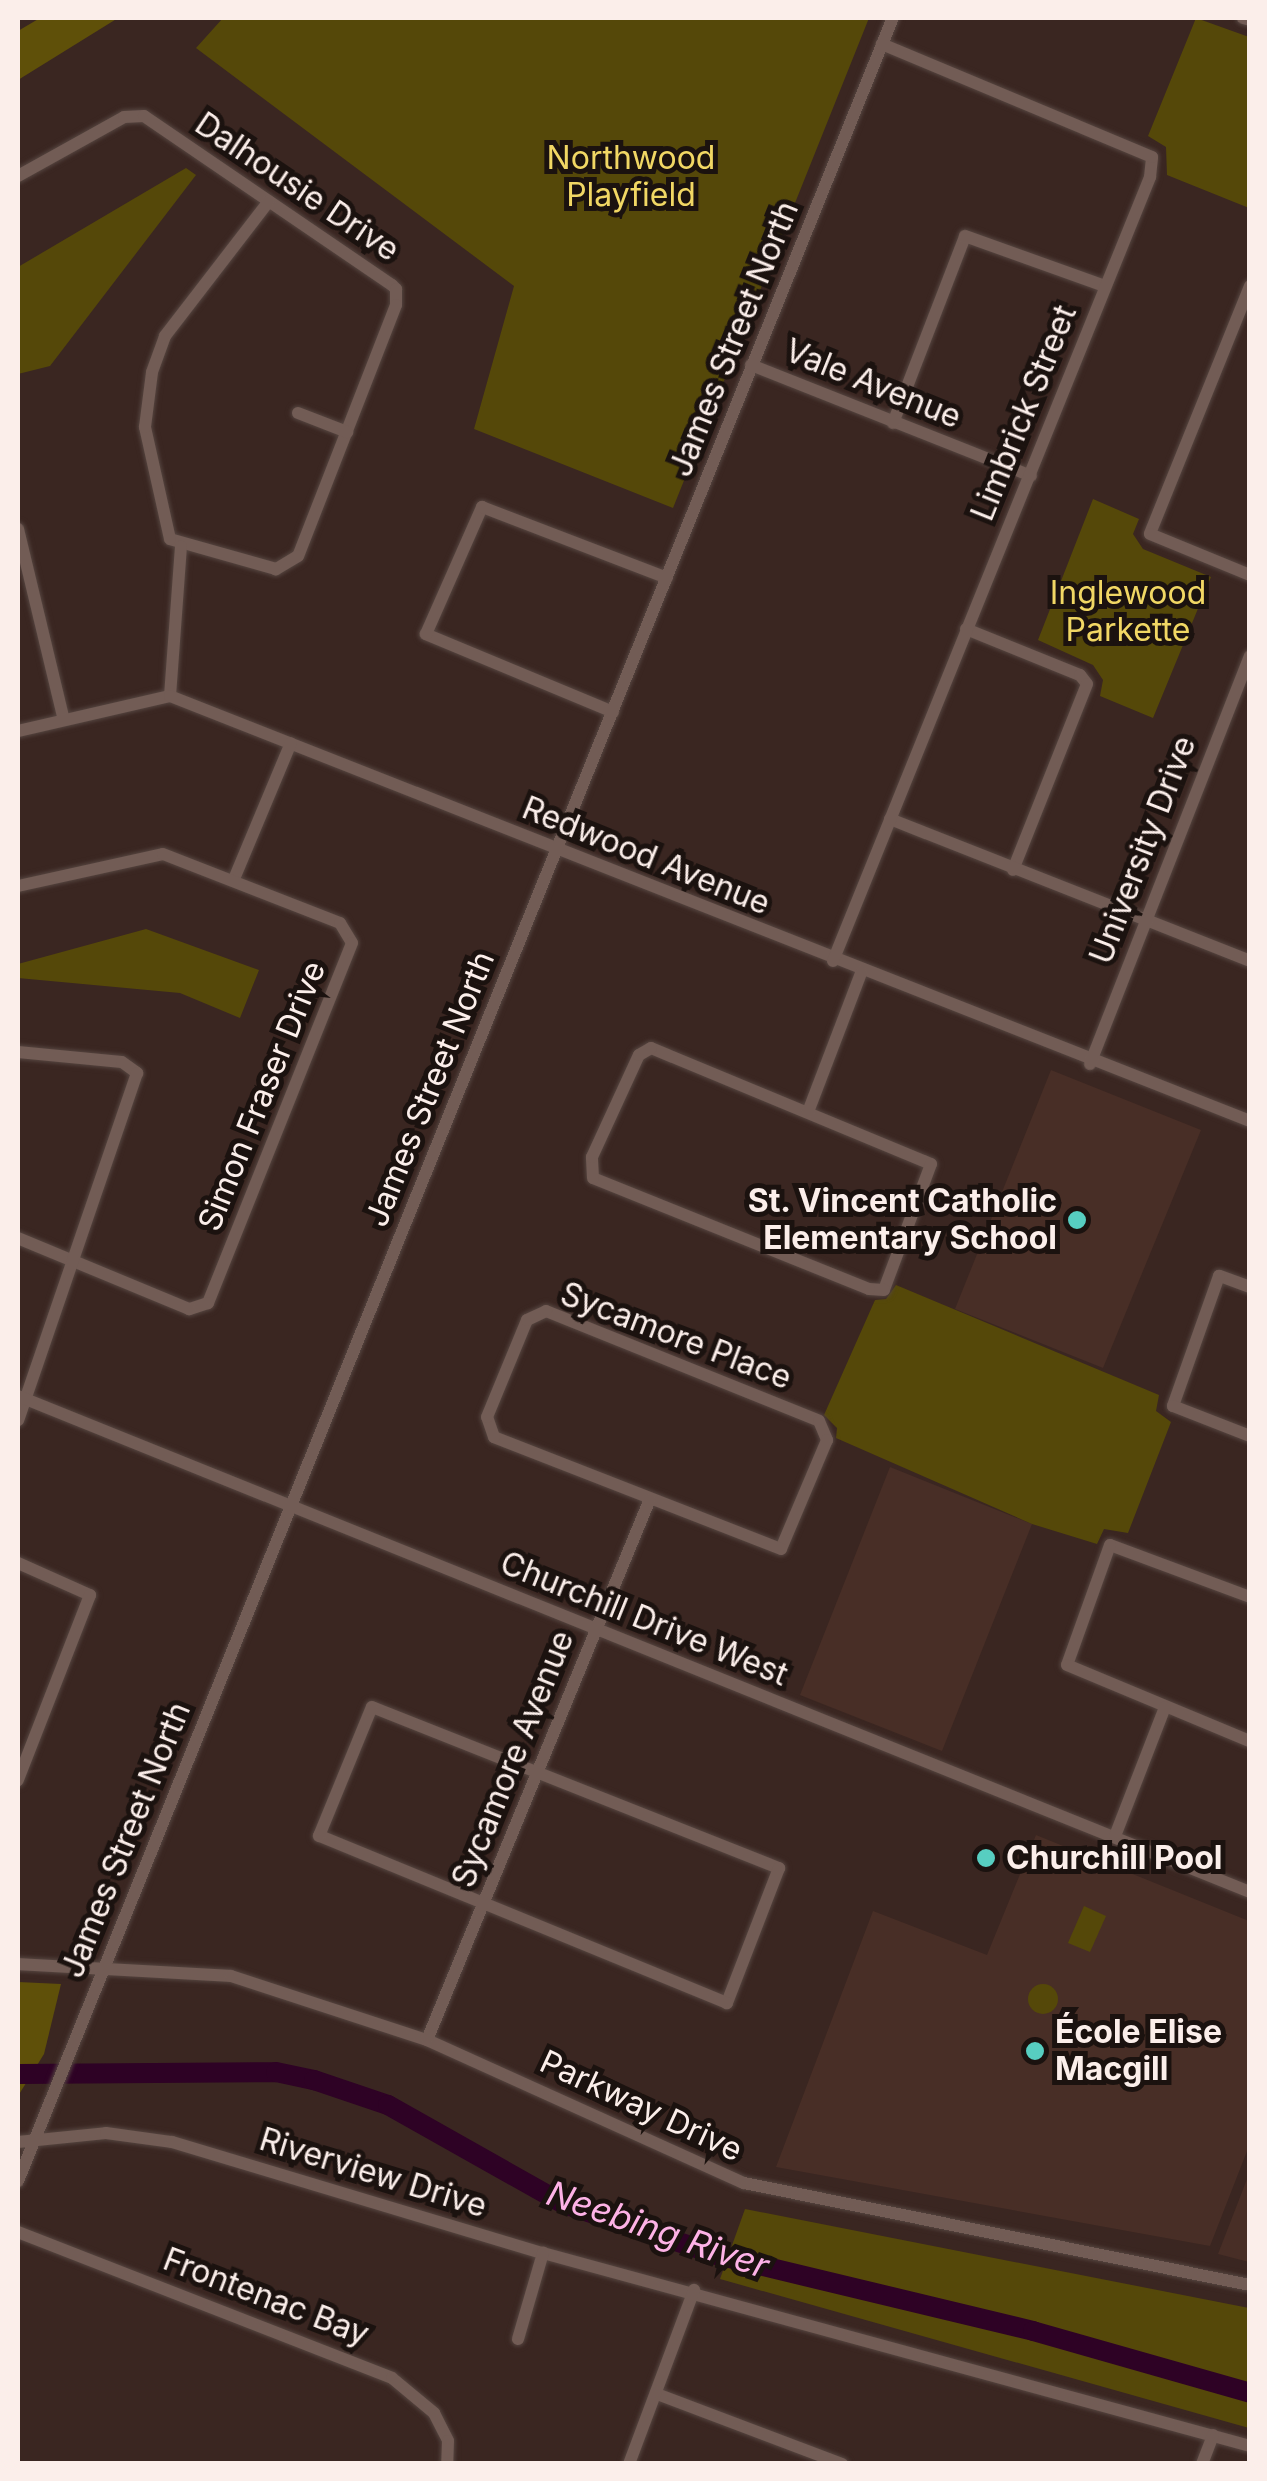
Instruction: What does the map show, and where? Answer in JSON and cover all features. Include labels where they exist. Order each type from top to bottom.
[{"type":"street","name":"James Street North","points":[[18,2182],[892,18]]},
{"type":"street","name":"Limbrick Street","points":[[833,961],[1150,177],[1152,157],[882,44]]},
{"type":"street","name":"Dalhousie Drive","points":[[18,176],[137,114],[398,294],[347,432],[288,567],[181,546]]},
{"type":"street","points":[[18,731],[170,696],[181,546],[167,533],[146,445],[152,372],[176,320],[269,202]]},
{"type":"street","points":[[893,422],[965,236],[1104,286]]},
{"type":"street","points":[[1250,286],[1150,534],[1250,574]]},
{"type":"street","name":"Vale Avenue","points":[[751,365],[1031,476]]},
{"type":"street","points":[[298,414],[347,432]]},
{"type":"street","points":[[612,712],[426,634],[482,507],[667,578]]},
{"type":"street","points":[[18,529],[64,720]]},
{"type":"street","points":[[966,629],[1080,675],[1087,684],[1013,870]]},
{"type":"street","name":"University Drive","points":[[1090,1064],[1250,656]]},
{"type":"street","name":"Redwood Avenue","points":[[170,696],[1090,1064],[1250,1121]]},
{"type":"street","points":[[234,879],[290,743]]},
{"type":"street","points":[[890,819],[1250,961]]},
{"type":"street","name":"Simon Fraser Drive","points":[[18,886],[152,853],[234,879],[340,923],[352,943],[210,1297],[189,1310],[18,1238]]},
{"type":"street","points":[[808,1112],[861,973]]},
{"type":"street","points":[[644,1050],[808,1112],[932,1164],[884,1290],[743,1238],[591,1172],[644,1050]]},
{"type":"street","points":[[18,1052],[122,1062],[137,1073],[68,1259],[18,1420]]},
{"type":"street","points":[[1250,1287],[1220,1276],[1173,1406],[1250,1436]]},
{"type":"street","name":"Sycamore Place","points":[[536,1312],[582,1325],[826,1429],[782,1549],[650,1499],[487,1428],[527,1320],[536,1312]]},
{"type":"street","name":"Churchill Drive West","points":[[22,1398],[1250,1892]]},
{"type":"street","name":"Sycamore Avenue","points":[[426,2040],[542,1770],[650,1499]]},
{"type":"street","points":[[1250,1597],[1110,1544],[1067,1665],[1250,1741]]},
{"type":"street","points":[[18,1563],[90,1595],[18,1780]]},
{"type":"street","points":[[372,1706],[542,1770],[779,1868],[727,2003],[484,1902],[319,1836],[372,1706]]},
{"type":"street","points":[[1116,1836],[1165,1707]]},
{"type":"street","name":"Parkway Drive","points":[[18,1964],[232,1976],[426,2040],[772,2192],[1250,2285]]},
{"type":"street","name":"Riverview Drive","points":[[18,2142],[106,2133],[172,2142],[543,2253],[694,2290],[1250,2446]]},
{"type":"street","name":"Frontenac Bay","points":[[18,2232],[392,2378],[434,2413],[448,2441],[448,2464]]},
{"type":"street","points":[[518,2339],[543,2253]]},
{"type":"street","points":[[629,2464],[694,2290]]},
{"type":"street","points":[[657,2394],[842,2464]]},
{"type":"street","points":[[1202,2464],[1213,2435]]},
{"type":"shaded area","points":[[40,18],[118,18],[18,80],[18,31]]},
{"type":"shaded area","name":"St. Vincent Catholic Elementary School","points":[[1051,1070],[1201,1130],[1103,1368],[955,1309]]},
{"type":"shaded area","points":[[890,1467],[1032,1524],[942,1751],[800,1695]]},
{"type":"shaded area","name":"École Elise Macgill","points":[[1036,1835],[1249,1921],[1249,2146],[1210,2246],[776,2167],[873,1911],[987,1955]]},
{"type":"shaded area","points":[[18,1982],[61,1984],[44,2054],[18,2096]]},
{"type":"shaded area","points":[[1249,2174],[1249,2262],[1218,2254]]},
{"type":"green space","name":"Northwood Playfield","points":[[223,18],[869,18],[673,508],[474,429],[514,286],[196,48]]},
{"type":"green space","points":[[1196,18],[1249,37],[1249,208],[1167,175],[1166,147],[1148,136]]},
{"type":"green space","points":[[186,168],[196,175],[50,366],[18,374],[18,267]]},
{"type":"green space","name":"Inglewood Parkette","points":[[1093,499],[1139,519],[1133,534],[1143,549],[1211,577],[1153,718],[1100,696],[1103,680],[1093,665],[1038,640]]},
{"type":"green space","points":[[146,929],[259,970],[240,1018],[180,993],[18,978],[18,964]]},
{"type":"green space","points":[[896,1285],[1159,1395],[1156,1411],[1171,1422],[1128,1533],[1104,1529],[1097,1544],[1032,1524],[836,1438],[837,1428],[824,1415],[875,1300],[886,1299]]},
{"type":"green space","points":[[1084,1906],[1106,1916],[1090,1952],[1068,1943]]},
{"type":"green space","points":[[1043,1984],[1054,1988],[1058,1999],[1054,2010],[1043,2014],[1032,2010],[1028,1999],[1032,1988]]},
{"type":"green space","points":[[745,2209],[1249,2308],[1249,2428],[720,2279]]},
{"type":"waterway","name":"Neebing River","points":[[18,2074],[276,2072],[314,2080],[388,2105],[564,2204],[717,2255],[1033,2331],[1250,2393]]},
{"type":"place","name":"St. Vincent Catholic Elementary School","points":[[1077,1220]]},
{"type":"place","name":"Churchill Pool","points":[[986,1858]]},
{"type":"place","name":"École Elise Macgill","points":[[1035,2051]]}]
